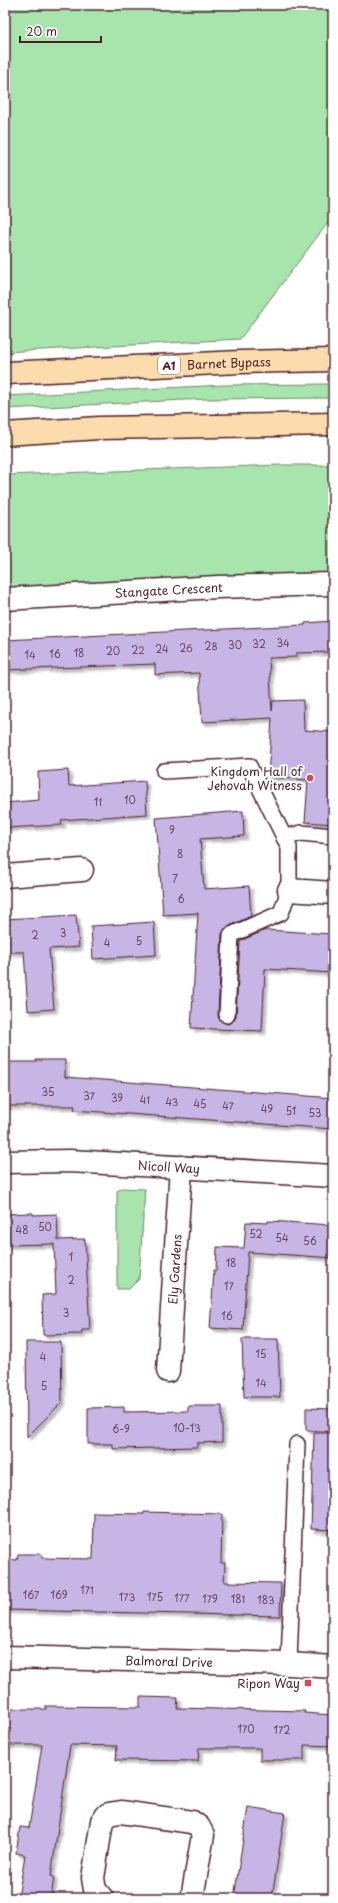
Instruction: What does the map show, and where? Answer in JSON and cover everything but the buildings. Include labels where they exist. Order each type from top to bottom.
[{"type":"highway","name":"Barnet Bypass","points":[[5,374],[240,362],[333,360]]},
{"type":"highway","points":[[5,434],[99,428],[333,424]]},
{"type":"street","name":"Stangate Crescent","points":[[5,599],[217,587],[333,584]]},
{"type":"street","points":[[5,876],[82,870]]},
{"type":"street","points":[[289,890],[333,892]]},
{"type":"street","name":"Nicoll Way","points":[[5,1162],[70,1161],[333,1176]]},
{"type":"street","name":"Ely Gardens","points":[[168,1371],[181,1167]]},
{"type":"street","name":"Balmoral Drive","points":[[5,1657],[333,1666]]},
{"type":"street","points":[[102,1898],[95,1890],[93,1878],[102,1821],[108,1814],[121,1812],[192,1822],[200,1827],[203,1835],[192,1898]]},
{"type":"lane","points":[[164,771],[249,766],[288,847],[289,890],[280,913],[231,935],[226,1015]]},
{"type":"lane","points":[[284,838],[300,832],[333,836]]},
{"type":"lane","points":[[289,1664],[297,1444]]},
{"type":"green space","points":[[5,5],[333,5],[333,216],[240,339],[5,352]]},
{"type":"green space","points":[[333,384],[333,398],[205,399],[5,409],[5,396],[224,385]]},
{"type":"green space","points":[[281,465],[333,465],[333,572],[5,588],[5,475]]},
{"type":"green space","points":[[122,1188],[145,1189],[139,1279],[129,1289],[117,1289],[117,1191]]},
{"type":"place","name":"Kingdom Hall of Jehovah Witness","points":[[310,778]]},
{"type":"place","name":"Ripon Way","points":[[308,1683]]}]
